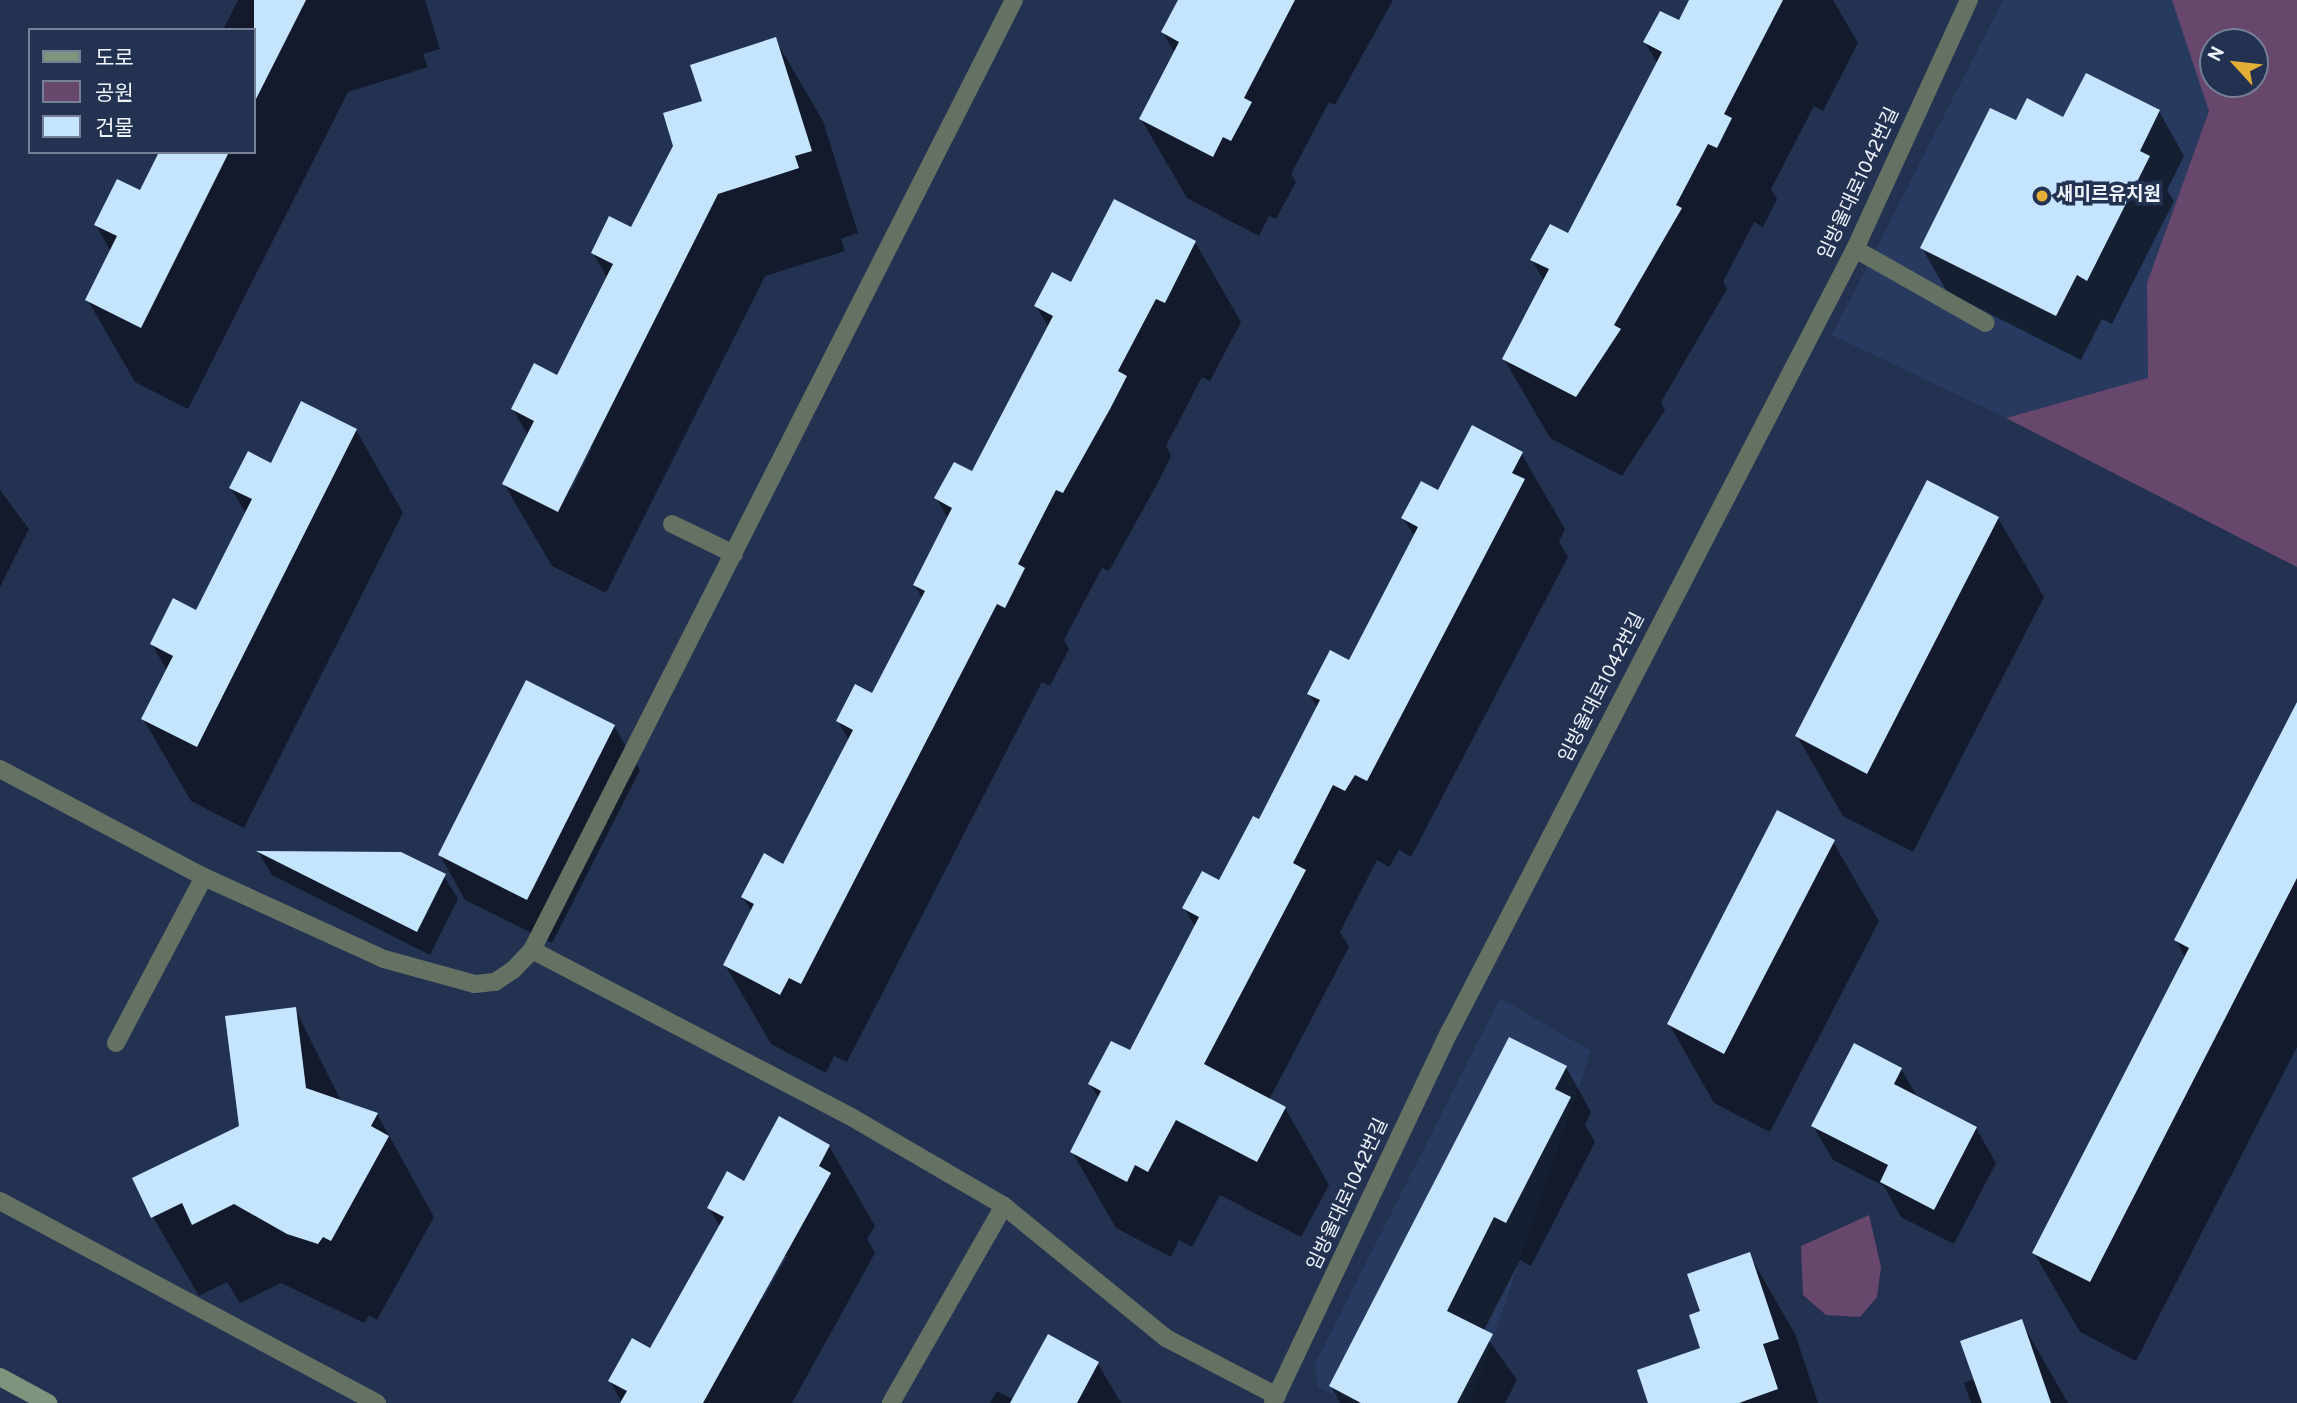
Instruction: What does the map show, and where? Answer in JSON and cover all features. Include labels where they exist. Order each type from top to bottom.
[{"type":"main road","points":[[0,1377],[48,1403]]},
{"type":"street","points":[[0,769],[204,877],[384,959],[461,982],[495,982],[532,950],[1014,0]]},
{"type":"street","name":"임방울대로1042번길","points":[[1280,1401],[1450,1031],[1855,249],[1969,0]]},
{"type":"street","points":[[1855,249],[1986,323]]},
{"type":"street","points":[[672,524],[734,554]]},
{"type":"street","points":[[116,1043],[204,877]]},
{"type":"street","points":[[532,950],[853,1118],[1004,1206],[1166,1338],[1280,1401]]},
{"type":"street","points":[[0,1201],[377,1403]]},
{"type":"street","points":[[891,1403],[1004,1206]]},
{"type":"shaded area","name":"새미르유치원","points":[[2003,0],[2172,0],[2199,81],[2199,98],[2205,98],[2209,111],[2147,283],[2148,379],[2006,418],[1832,335]]},
{"type":"shaded area","points":[[1500,998],[1591,1051],[1471,1403],[1350,1403],[1318,1387],[1315,1364]]},
{"type":"green space","points":[[2172,0],[2297,0],[2297,567],[2006,418],[2148,378],[2147,283],[2209,111],[2205,98],[2269,98],[2269,28],[2199,28],[2199,81]]},
{"type":"green space","points":[[1869,1215],[1881,1267],[1877,1297],[1860,1317],[1826,1315],[1803,1295],[1801,1246]]},
{"type":"building","points":[[254,0],[306,0],[256,99],[256,28]]},
{"type":"building","points":[[1178,0],[1295,0],[1244,98],[1252,102],[1231,141],[1223,137],[1213,157],[1139,119],[1179,42],[1161,32]]},
{"type":"building","points":[[1689,0],[1783,0],[1724,114],[1732,118],[1717,148],[1708,144],[1676,205],[1682,208],[1614,325],[1621,329],[1576,397],[1502,359],[1549,269],[1530,260],[1550,224],[1568,233],[1662,52],[1643,42],[1660,11],[1679,20]]},
{"type":"building","points":[[776,37],[812,151],[795,156],[799,168],[718,194],[558,512],[502,484],[534,421],[511,409],[534,363],[557,375],[613,264],[591,253],[609,216],[631,227],[673,146],[663,113],[702,101],[690,65]]},
{"type":"building","points":[[2086,73],[2160,110],[2140,151],[2150,156],[2087,281],[2077,275],[2056,316],[1920,248],[1990,108],[2016,120],[2027,98],[2063,117]]},
{"type":"building","points":[[158,154],[228,154],[141,328],[85,300],[117,236],[94,225],[117,179],[140,190]]},
{"type":"building","points":[[1114,199],[1196,241],[1165,303],[1156,299],[1118,371],[1127,376],[1110,409],[1063,493],[1056,490],[1018,564],[1025,568],[1005,608],[997,604],[801,984],[789,978],[780,995],[723,965],[754,904],[741,897],[764,853],[783,864],[853,730],[836,721],[855,684],[872,693],[925,591],[913,585],[952,508],[934,498],[954,462],[972,471],[1053,316],[1034,306],[1052,272],[1071,282]]},
{"type":"building","points":[[301,401],[357,429],[197,747],[141,719],[173,656],[150,644],[173,598],[196,610],[252,499],[229,488],[248,451],[271,463]]},
{"type":"building","points":[[1472,425],[1523,452],[1512,473],[1525,479],[1367,781],[1355,775],[1345,791],[1333,785],[1293,863],[1306,870],[1204,1064],[1286,1107],[1257,1162],[1176,1120],[1148,1172],[1135,1165],[1127,1182],[1070,1152],[1101,1091],[1088,1084],[1111,1041],[1130,1050],[1199,917],[1182,908],[1202,871],[1219,880],[1253,816],[1259,819],[1320,700],[1307,694],[1330,650],[1349,660],[1418,527],[1401,518],[1421,481],[1438,490]]},
{"type":"building","points":[[1927,480],[1999,517],[1867,774],[1795,736]]},
{"type":"building","points":[[526,680],[615,725],[527,900],[438,855]]},
{"type":"building","points":[[2297,702],[2297,878],[2090,1282],[2032,1253],[2189,948],[2174,940]]},
{"type":"building","points":[[1777,810],[1835,840],[1724,1054],[1667,1024]]},
{"type":"building","points":[[256,851],[401,852],[446,874],[417,932]]},
{"type":"building","points":[[296,1007],[306,1088],[378,1113],[371,1126],[389,1136],[331,1241],[323,1237],[318,1244],[287,1234],[234,1204],[192,1225],[182,1203],[151,1218],[132,1178],[239,1126],[225,1016]]},
{"type":"building","points":[[1509,1037],[1567,1066],[1555,1089],[1571,1097],[1506,1223],[1494,1217],[1447,1311],[1493,1334],[1457,1403],[1361,1403],[1329,1386]]},
{"type":"building","points":[[1854,1043],[1902,1068],[1894,1084],[1977,1127],[1934,1210],[1880,1182],[1888,1165],[1811,1126]]},
{"type":"building","points":[[779,1116],[830,1145],[819,1166],[831,1173],[703,1403],[620,1403],[627,1391],[608,1381],[632,1338],[650,1348],[724,1217],[707,1208],[727,1171],[744,1181]]},
{"type":"building","points":[[1750,1252],[1779,1339],[1763,1344],[1778,1389],[1739,1403],[1648,1403],[1637,1370],[1700,1348],[1689,1315],[1700,1311],[1687,1274]]},
{"type":"building","points":[[2022,1319],[2051,1403],[1982,1403],[1960,1341]]},
{"type":"building","points":[[1048,1334],[1099,1362],[1077,1403],[1010,1403]]},
{"type":"place","name":"새미르유치원","points":[[2042,196]]}]
